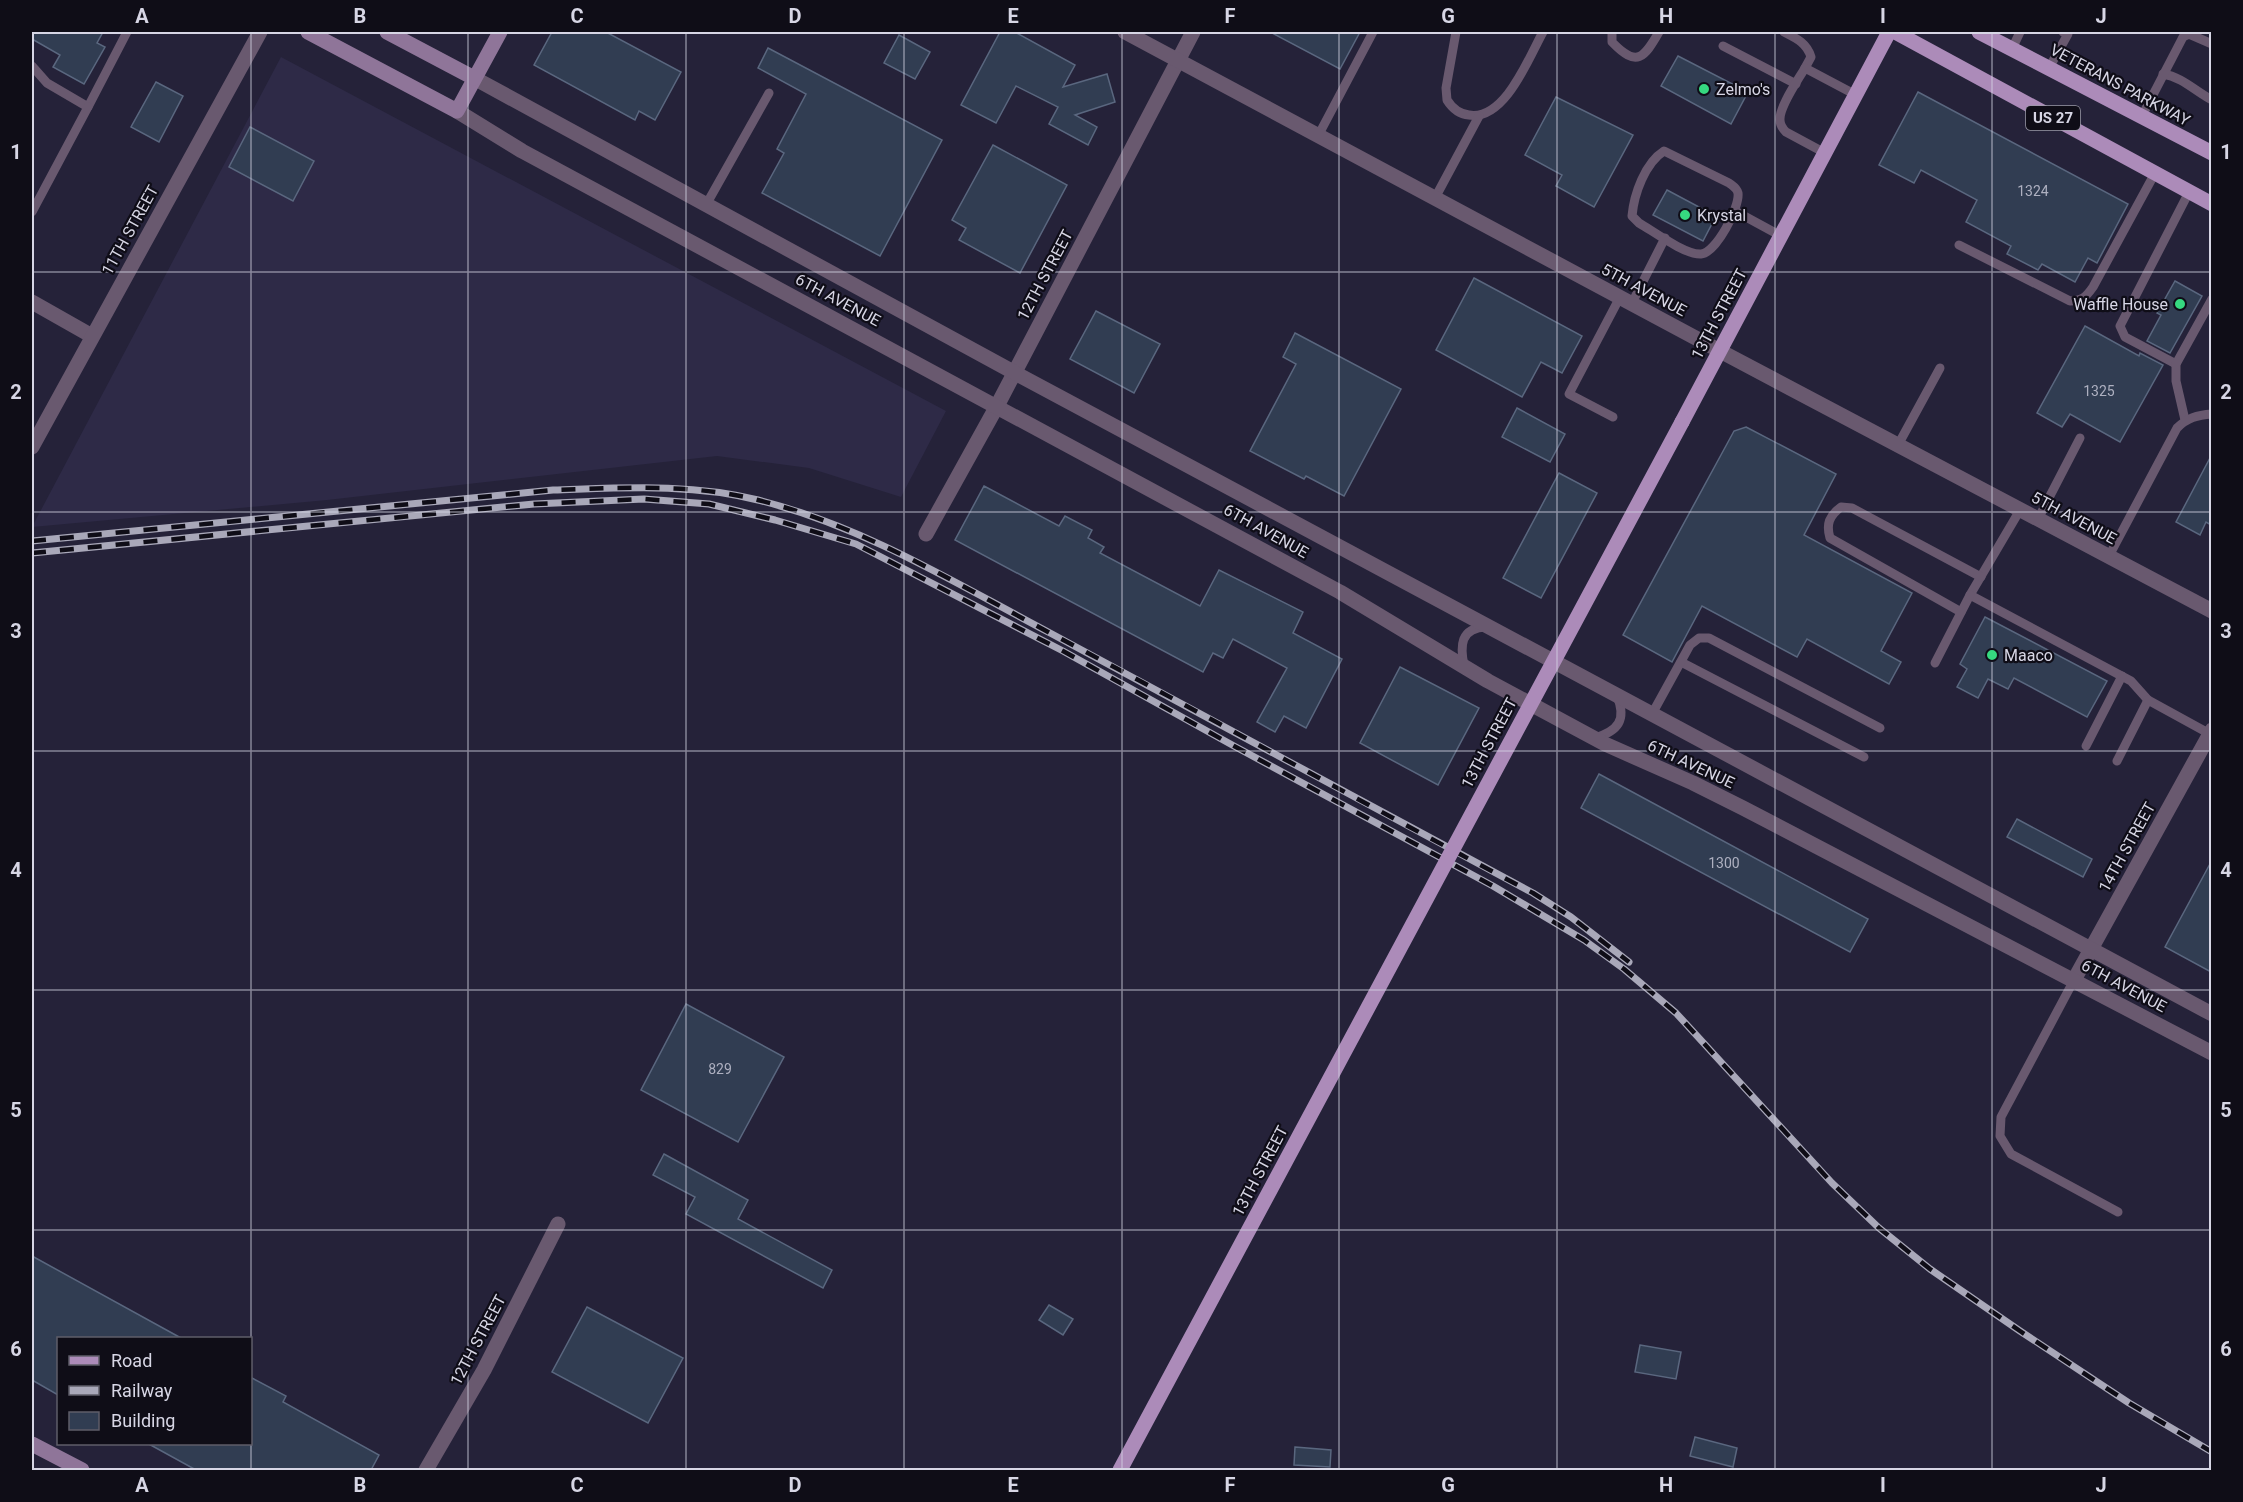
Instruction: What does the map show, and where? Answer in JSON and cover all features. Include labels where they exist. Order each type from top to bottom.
[{"type":"main road","name":"6TH AVENUE","points":[[308,32],[457,111]]},
{"type":"main road","name":"6TH AVENUE","points":[[387,32],[474,78]]},
{"type":"main road","points":[[457,111],[500,32]]},
{"type":"main road","name":"13TH STREET","points":[[1120,1470],[1889,32]]},
{"type":"main road","name":"US 27","points":[[1894,32],[2211,204]]},
{"type":"main road","name":"VETERANS PARKWAY","points":[[1979,32],[2211,153]]},
{"type":"main road","points":[[32,1444],[82,1470]]},
{"type":"street","name":"11TH STREET","points":[[32,447],[260,32]]},
{"type":"street","name":"5TH AVENUE","points":[[1125,32],[2211,611]]},
{"type":"street","name":"12TH STREET","points":[[926,534],[1015,373],[1193,32]]},
{"type":"street","name":"6TH AVENUE","points":[[474,78],[1015,373],[2211,1014]]},
{"type":"street","name":"6TH AVENUE","points":[[457,111],[522,151],[1340,592],[1488,681],[1595,738],[1703,788],[2211,1053]]},
{"type":"street","points":[[32,302],[92,336]]},
{"type":"street","name":"14TH STREET","points":[[2074,980],[2210,732]]},
{"type":"street","name":"12TH STREET","points":[[426,1470],[484,1370],[558,1224]]},
{"type":"lane","points":[[32,212],[127,32]]},
{"type":"lane","points":[[1318,136],[1373,32]]},
{"type":"lane","points":[[1456,32],[1446,88],[1447,100],[1459,112],[1479,116],[1494,109],[1512,89],[1543,32]]},
{"type":"lane","points":[[1612,32],[1612,42],[1620,51],[1635,58],[1648,52],[1659,32]]},
{"type":"lane","points":[[1784,32],[1800,40],[1808,49],[1811,57],[1782,110],[1779,119],[1781,127],[1825,153]]},
{"type":"lane","points":[[2012,49],[2020,32]]},
{"type":"lane","points":[[2049,68],[2068,32]]},
{"type":"lane","points":[[2142,116],[2183,37],[2190,33],[2211,44]]},
{"type":"lane","points":[[1723,46],[1796,84]]},
{"type":"lane","points":[[1805,68],[1856,95]]},
{"type":"lane","points":[[34,69],[47,83],[88,107]]},
{"type":"lane","points":[[32,82],[34,69]]},
{"type":"lane","points":[[2163,74],[2177,78],[2211,100]]},
{"type":"lane","points":[[706,206],[769,93]]},
{"type":"lane","points":[[1435,198],[1479,116]]},
{"type":"lane","points":[[1664,151],[1729,183],[1738,195],[1735,211],[1716,245],[1709,252],[1702,254],[1692,253],[1639,223],[1632,216],[1635,195],[1653,162],[1664,151]]},
{"type":"lane","points":[[1959,245],[2070,301],[2078,301],[2086,297],[2093,287],[2155,173]]},
{"type":"lane","points":[[2176,364],[2125,337],[2120,326],[2189,192]]},
{"type":"lane","points":[[1735,211],[1781,236]]},
{"type":"lane","points":[[1613,417],[1569,394],[1665,238]]},
{"type":"lane","points":[[2185,420],[2176,381],[2176,364],[2211,299]]},
{"type":"lane","points":[[1898,445],[1940,368]]},
{"type":"lane","points":[[2109,556],[2168,442],[2185,420],[2211,414]]},
{"type":"lane","points":[[2038,519],[2080,438]]},
{"type":"lane","points":[[1961,612],[1830,538],[1829,520],[1841,507],[1852,508],[1981,577]]},
{"type":"lane","points":[[1935,663],[1970,595],[2020,510]]},
{"type":"lane","points":[[1970,595],[2131,681],[2148,700],[2210,732]]},
{"type":"lane","points":[[1464,667],[1461,653],[1462,642],[1467,634],[1476,627],[1488,627]]},
{"type":"lane","points":[[1652,714],[1690,645],[1699,638],[1709,638],[1880,728]]},
{"type":"lane","points":[[1681,662],[1864,757]]},
{"type":"lane","points":[[2086,746],[2122,676]]},
{"type":"lane","points":[[1595,738],[1608,734],[1617,726],[1622,708],[1616,695]]},
{"type":"lane","points":[[2117,761],[2148,700]]},
{"type":"lane","points":[[2074,980],[2001,1117],[2000,1136],[2011,1154],[2118,1212]]},
{"type":"shaded area","points":[[281,57],[946,411],[901,497],[809,468],[717,456],[327,500],[32,527]]},
{"type":"building","points":[[32,32],[103,32],[97,43],[105,47],[84,84],[53,67],[60,55],[32,39]]},
{"type":"building","points":[[552,32],[606,32],[681,72],[655,120],[639,111],[635,120],[534,65]]},
{"type":"building","points":[[1000,32],[1015,32],[1075,65],[1063,87],[1107,74],[1115,102],[1075,115],[1097,127],[1088,145],[1049,124],[1058,107],[1016,86],[996,123],[961,105]]},
{"type":"building","points":[[1270,32],[1360,32],[1340,69]]},
{"type":"building","points":[[899,35],[930,52],[915,79],[884,63]]},
{"type":"building","points":[[768,48],[942,140],[880,256],[762,193],[784,153],[777,149],[806,94],[758,68]]},
{"type":"building","name":"Zelmo's","points":[[1678,56],[1748,92],[1731,124],[1661,86]]},
{"type":"building","points":[[156,82],[183,96],[159,142],[131,127]]},
{"type":"building","points":[[1918,92],[2128,204],[2097,263],[2088,258],[2075,282],[2042,264],[2038,270],[2007,254],[2011,246],[1966,222],[1977,200],[1921,170],[1914,183],[1879,165]]},
{"type":"building","points":[[1556,97],[1633,135],[1594,207],[1556,186],[1562,175],[1525,155]]},
{"type":"building","points":[[250,127],[314,161],[293,201],[229,167]]},
{"type":"building","points":[[993,145],[1067,185],[1020,273],[959,240],[966,228],[952,220]]},
{"type":"building","name":"Krystal","points":[[1667,190],[1716,216],[1703,241],[1653,215]]},
{"type":"building","points":[[1474,278],[1582,336],[1562,373],[1541,362],[1522,397],[1436,350]]},
{"type":"building","name":"Waffle House","points":[[2175,281],[2202,296],[2170,353],[2147,341],[2161,315],[2157,313]]},
{"type":"building","points":[[1096,311],[1160,344],[1134,393],[1070,359]]},
{"type":"building","points":[[2085,326],[2139,356],[2140,353],[2163,365],[2120,442],[2070,414],[2062,427],[2037,413]]},
{"type":"building","points":[[1295,333],[1401,389],[1344,496],[1306,476],[1304,479],[1250,451],[1296,364],[1283,357]]},
{"type":"building","points":[[1517,408],[1565,434],[1550,462],[1502,437]]},
{"type":"building","points":[[1746,427],[1836,474],[1804,535],[1912,593],[1881,651],[1901,662],[1889,684],[1807,639],[1797,657],[1702,606],[1672,662],[1623,635],[1734,431]]},
{"type":"building","points":[[2211,456],[2211,525],[2206,522],[2200,535],[2176,522]]},
{"type":"building","points":[[1559,473],[1597,493],[1541,598],[1503,578]]},
{"type":"building","points":[[984,486],[1059,526],[1065,516],[1092,530],[1088,538],[1104,547],[1100,553],[1200,606],[1219,570],[1303,612],[1293,633],[1342,659],[1306,728],[1284,716],[1275,732],[1257,722],[1287,668],[1233,639],[1223,658],[1213,653],[1203,672],[955,540]]},
{"type":"building","points":[[1985,617],[2107,681],[2087,717],[2014,678],[2008,689],[1988,679],[1978,698],[1957,687],[1967,669],[1960,664]]},
{"type":"building","points":[[1400,667],[1479,708],[1438,785],[1360,743]]},
{"type":"building","points":[[1599,774],[1868,919],[1850,952],[1581,808]]},
{"type":"building","points":[[2017,819],[2092,859],[2083,877],[2007,837]]},
{"type":"building","points":[[2211,862],[2211,972],[2165,947]]},
{"type":"building","points":[[686,1004],[784,1057],[738,1142],[641,1090]]},
{"type":"building","points":[[664,1154],[748,1200],[738,1219],[832,1270],[823,1288],[686,1214],[695,1197],[653,1175]]},
{"type":"building","points":[[32,1256],[179,1337],[57,1337],[57,1394],[32,1380]]},
{"type":"building","points":[[1049,1305],[1073,1319],[1063,1335],[1039,1320]]},
{"type":"building","points":[[587,1307],[683,1358],[648,1423],[552,1372]]},
{"type":"building","points":[[1640,1345],[1681,1352],[1676,1379],[1635,1372]]},
{"type":"building","points":[[252,1378],[286,1396],[283,1402],[379,1455],[371,1470],[196,1470],[151,1445],[252,1445]]},
{"type":"building","points":[[1695,1437],[1737,1448],[1733,1467],[1690,1456]]},
{"type":"building","points":[[1295,1447],[1331,1450],[1330,1467],[1294,1465]]},
{"type":"railway","points":[[32,541],[553,490],[682,489],[758,500],[835,525],[945,576],[1533,893],[1571,917],[1629,962]]},
{"type":"railway","points":[[32,553],[534,504],[644,499],[709,504],[775,520],[856,544],[1063,651],[1493,886],[1584,940],[1624,969],[1676,1013],[1832,1183],[1879,1228],[1930,1269],[2020,1331],[2129,1403],[2212,1452]]},
{"type":"place","name":"Zelmo's","points":[[1704,89]]},
{"type":"place","name":"Krystal","points":[[1685,215]]},
{"type":"place","name":"Waffle House","points":[[2180,304]]},
{"type":"place","name":"Maaco","points":[[1992,655]]}]
